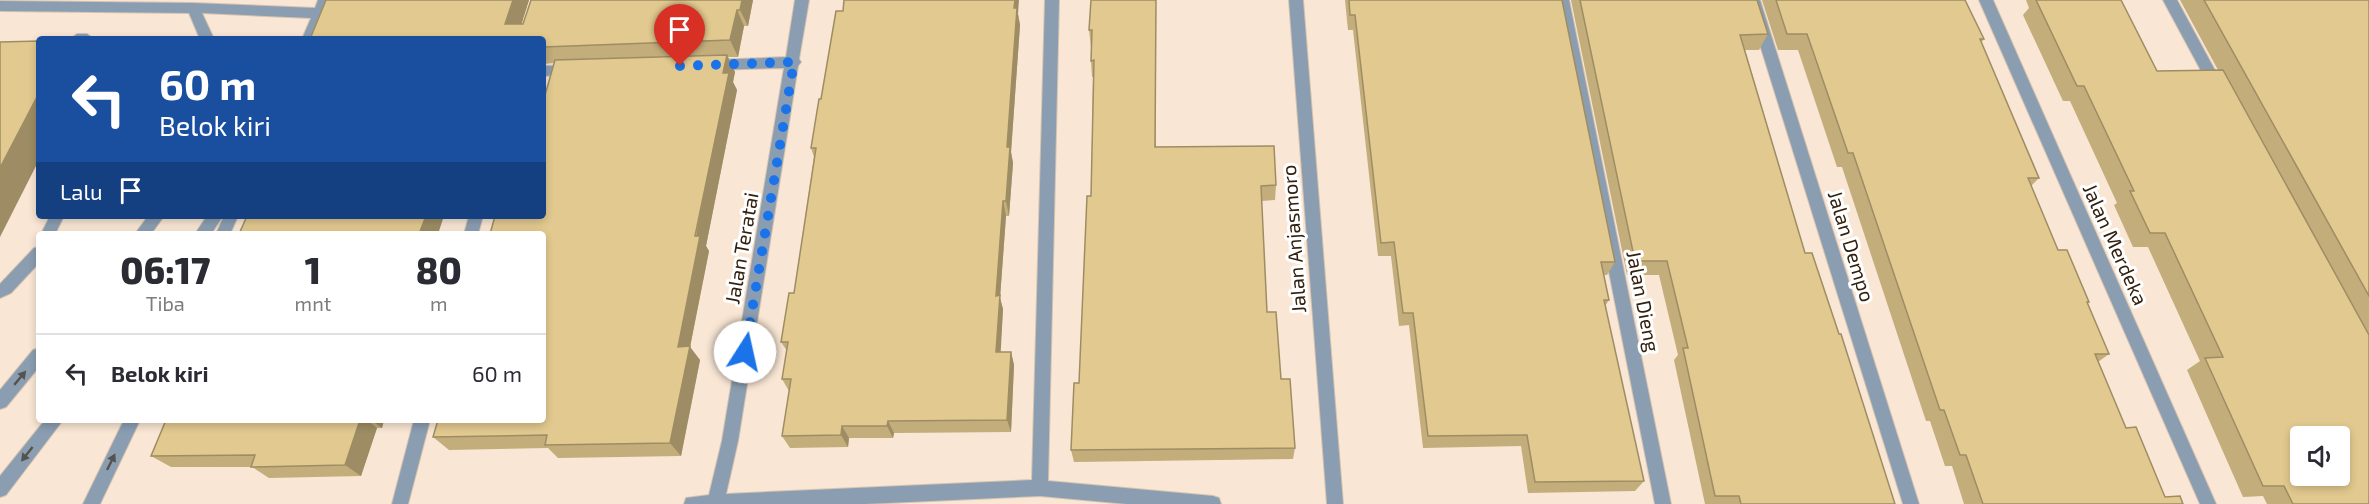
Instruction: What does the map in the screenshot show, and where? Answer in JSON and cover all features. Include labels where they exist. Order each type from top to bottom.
[{"type":"street","name":"Jalan Teratai","points":[[716,502],[730,441],[794,62],[802,0]]},
{"type":"street","points":[[1040,488],[1052,0]]},
{"type":"street","name":"Jalan Anjasmoro","points":[[1296,0],[1335,504]]},
{"type":"street","name":"Jalan Dieng","points":[[1562,0],[1663,504]]},
{"type":"street","name":"Jalan Dempo","points":[[1753,0],[1911,504]]},
{"type":"street","name":"Jalan Merdeka","points":[[1986,0],[2208,504]]},
{"type":"street","points":[[2170,0],[2227,105]]},
{"type":"street","points":[[0,6],[67,3],[193,8],[323,7],[310,36]]},
{"type":"street","points":[[193,8],[206,36]]},
{"type":"street","points":[[698,65],[794,62]]},
{"type":"street","points":[[546,71],[591,69]]},
{"type":"street","points":[[144,231],[154,219]]},
{"type":"street","points":[[204,231],[214,219]]},
{"type":"street","points":[[0,291],[6,288],[36,256]]},
{"type":"street","points":[[0,402],[36,359]]},
{"type":"street","points":[[0,489],[52,423]]},
{"type":"street","points":[[91,504],[131,423]]},
{"type":"street","points":[[400,504],[421,423]]},
{"type":"street","points":[[692,504],[1040,488],[1213,504]]},
{"type":"building","points":[[326,0],[513,0],[505,24],[523,24],[531,0],[742,0],[740,10],[737,10],[730,40],[546,47],[546,36],[311,36]]},
{"type":"building","points":[[844,0],[1015,0],[1014,8],[1017,8],[1007,147],[1010,147],[1006,201],[1003,201],[996,296],[1000,295],[996,352],[1011,352],[1007,420],[888,421],[887,426],[842,426],[841,435],[782,436],[791,379],[782,379],[788,342],[781,342],[789,293],[794,293],[816,148],[811,148],[819,99],[821,99],[836,11],[843,11]]},
{"type":"building","points":[[1091,0],[1156,0],[1155,147],[1274,146],[1276,185],[1261,186],[1267,312],[1276,312],[1281,379],[1290,379],[1295,448],[1071,450],[1074,383],[1079,383],[1087,196],[1091,196],[1094,60],[1091,61],[1092,30],[1089,30]]},
{"type":"building","points":[[1349,0],[1562,0],[1615,262],[1601,262],[1609,300],[1604,300],[1644,481],[1535,482],[1527,435],[1428,436],[1413,313],[1403,313],[1394,242],[1381,243],[1355,15],[1350,15]]},
{"type":"building","points":[[1580,0],[1757,0],[1768,34],[1740,35],[1805,253],[1812,253],[1839,334],[1841,334],[1895,504],[1741,504],[1739,496],[1715,496],[1683,348],[1688,348],[1667,261],[1635,261]]},
{"type":"building","points":[[1776,0],[1965,0],[1984,39],[1980,39],[2039,178],[2028,178],[2058,250],[2067,250],[2109,354],[2095,354],[2126,428],[2136,427],[2165,497],[2180,496],[2183,504],[1983,504],[1966,455],[1960,455],[1944,410],[1940,410],[1853,153],[1848,153],[1807,34],[1787,34]]},
{"type":"building","points":[[2036,0],[2121,0],[2157,71],[2223,70],[2369,335],[2369,504],[2293,504],[2284,486],[2263,486],[2205,358],[2223,357],[2165,233],[2150,233],[2130,191],[2134,191],[2084,86],[2077,86]]},
{"type":"building","points":[[2204,0],[2369,0],[2369,296]]},
{"type":"building","points":[[36,41],[36,99],[0,168],[0,42]]},
{"type":"building","points":[[727,55],[723,73],[729,73],[695,236],[700,236],[678,347],[690,346],[670,443],[545,445],[547,435],[433,437],[437,423],[546,423],[546,231],[491,231],[494,219],[546,219],[546,92],[555,60]]},
{"type":"building","points":[[246,219],[425,219],[420,231],[240,231]]},
{"type":"building","points":[[165,423],[359,423],[345,465],[251,467],[255,455],[151,456]]},
{"type":"route","points":[[680,66],[794,62],[745,352]]}]
